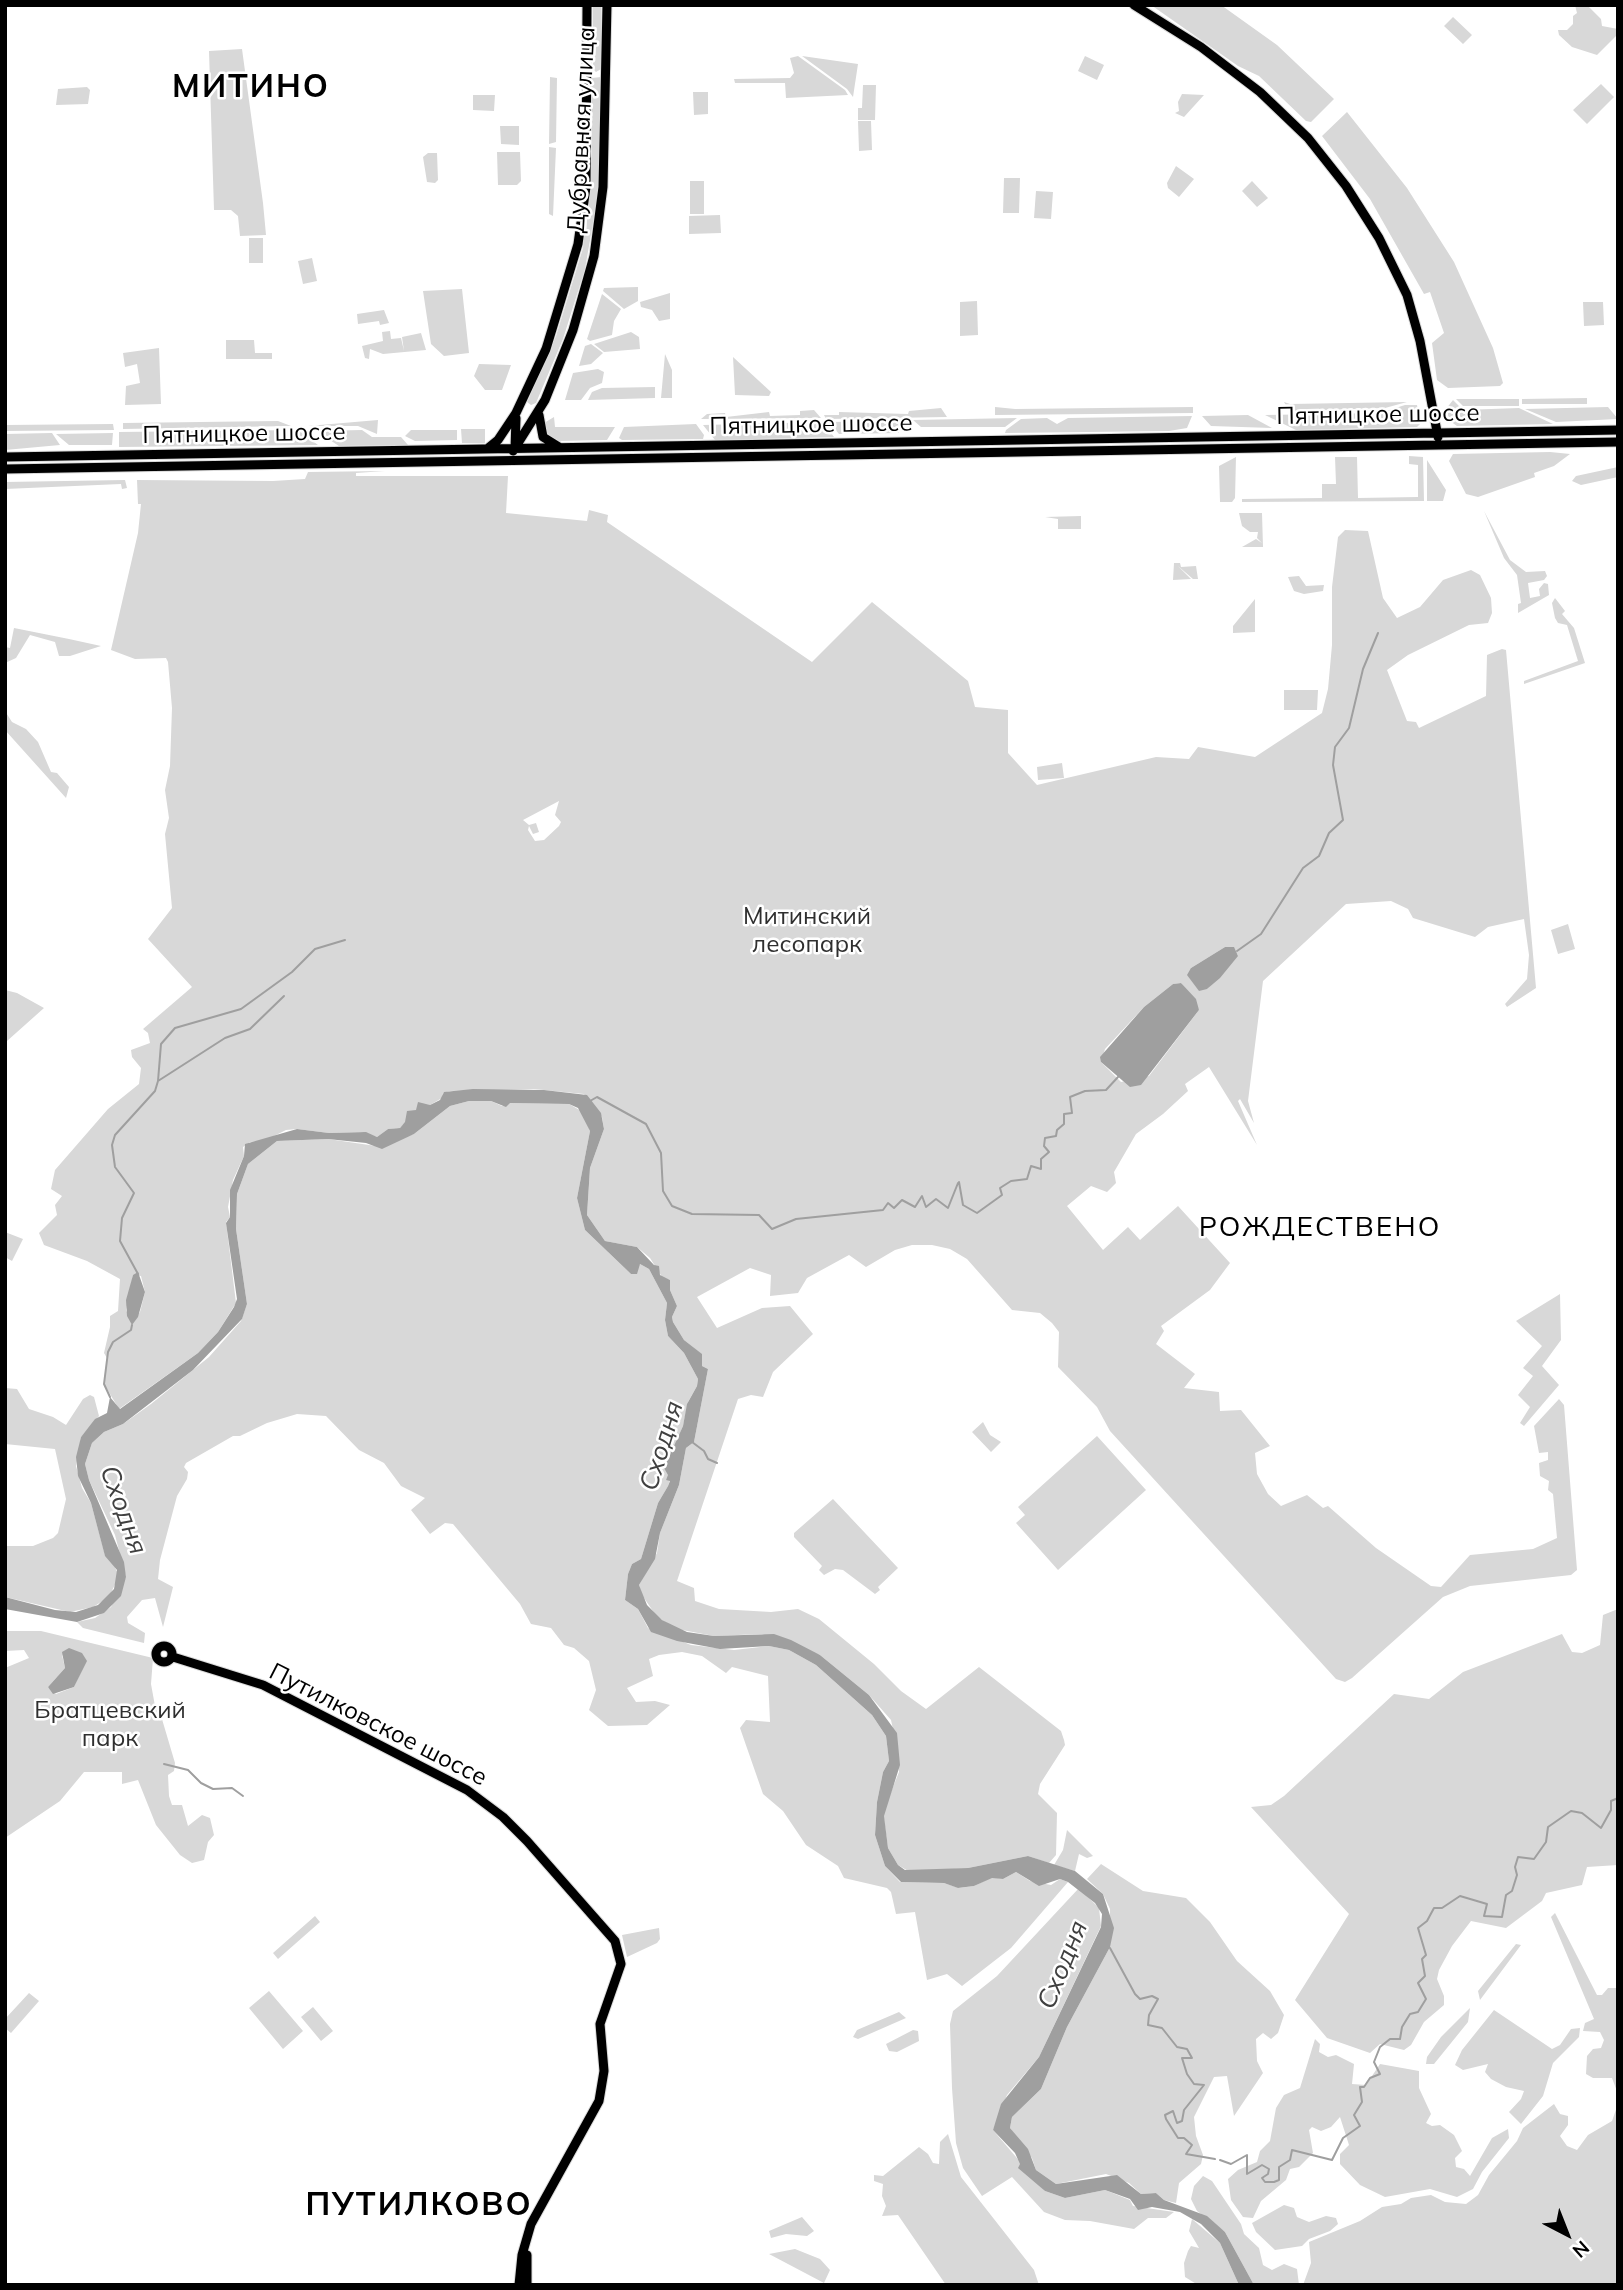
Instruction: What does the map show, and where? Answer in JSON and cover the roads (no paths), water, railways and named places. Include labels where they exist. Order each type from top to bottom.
[{"type":"main road","name":"Дубравная улица","points":[[487,449],[498,440],[516,412],[551,335],[578,244],[586,187],[587,5]]},
{"type":"main road","name":"Дубравная улица","points":[[501,461],[515,449],[539,413],[573,330],[597,239],[604,187],[607,5]]},
{"type":"main road","points":[[1134,5],[1200,47],[1259,92],[1301,131],[1346,186],[1379,237],[1407,295],[1420,341],[1438,446]]},
{"type":"main road","name":"Дубравная улица","points":[[515,449],[516,412]]},
{"type":"main road","points":[[539,413],[538,424],[543,437],[561,448]]},
{"type":"main road","name":"Пятницкое шоссе","points":[[5,457],[1618,430]]},
{"type":"main road","name":"Пятницкое шоссе","points":[[5,469],[1618,442]]},
{"type":"main road","points":[[515,449],[525,460]]},
{"type":"main road","name":"Путилковское шоссе","points":[[173,1657],[262,1685],[467,1790],[511,1825],[599,1919],[615,1941],[621,1964],[600,2024],[604,2071],[599,2101],[528,2232],[519,2285]]},
{"type":"main road","name":"Путилковское шоссе","points":[[527,2285],[528,2232]]},
{"type":"waterway","points":[[1237,951],[1261,934],[1303,868],[1319,856],[1329,833],[1343,820],[1333,765],[1335,747],[1349,728],[1363,669],[1378,633]]},
{"type":"waterway","points":[[158,1081],[161,1044],[175,1028],[241,1009],[292,972],[315,949],[345,940]]},
{"type":"waterway","points":[[138,1274],[120,1241],[122,1218],[134,1193],[115,1167],[112,1145],[115,1135],[155,1091],[158,1081],[225,1038],[250,1029],[284,996]]},
{"type":"waterway","points":[[959,1182],[963,1205],[977,1213],[1002,1195],[1000,1188],[1011,1181],[1027,1179],[1031,1166],[1041,1169],[1041,1159],[1049,1152],[1044,1146],[1045,1138],[1056,1136],[1057,1130],[1064,1124],[1064,1114],[1072,1113],[1070,1097],[1085,1091],[1106,1090],[1118,1077]]},
{"type":"waterway","points":[[590,1101],[597,1097],[646,1124],[661,1153],[663,1191],[672,1206],[692,1214],[759,1215],[772,1229],[796,1219],[883,1210],[888,1203],[894,1208],[902,1200],[915,1207],[922,1196],[926,1207],[936,1199],[948,1208],[958,1183]]},
{"type":"waterway","points":[[110,1397],[104,1384],[108,1352],[113,1342],[131,1330],[132,1325]]},
{"type":"waterway","name":"Сходня","points":[[692,1442],[704,1451],[708,1459],[717,1463]]},
{"type":"waterway","points":[[164,1764],[188,1770],[201,1783],[213,1789],[232,1788],[243,1796]]},
{"type":"waterway","points":[[1220,2160],[1231,2164],[1247,2155],[1247,2174],[1262,2165],[1269,2169],[1268,2174],[1262,2178],[1265,2182],[1279,2180],[1279,2167],[1290,2160],[1292,2150],[1332,2160],[1343,2138],[1360,2126],[1354,2115],[1362,2102],[1360,2087],[1364,2087],[1370,2078],[1380,2074],[1374,2062],[1380,2047],[1390,2039],[1400,2039],[1402,2027],[1410,2014],[1418,2012],[1426,1999],[1418,1983],[1425,1976],[1422,1959],[1426,1955],[1418,1928],[1427,1921],[1434,1908],[1442,1908],[1460,1896],[1487,1904],[1484,1916],[1502,1917],[1506,1895],[1512,1891],[1517,1875],[1515,1867],[1518,1857],[1534,1859],[1546,1842],[1548,1827],[1571,1811],[1582,1813],[1601,1828],[1611,1810],[1611,1801],[1618,1798]]},
{"type":"waterway","points":[[1110,1948],[1135,1994],[1140,1999],[1152,1996],[1158,1999],[1149,2015],[1148,2025],[1162,2028],[1177,2047],[1187,2049],[1192,2058],[1182,2058],[1187,2074],[1194,2084],[1204,2085],[1184,2110],[1182,2121],[1177,2123],[1173,2111],[1165,2115],[1166,2119],[1178,2138],[1184,2138],[1192,2145],[1186,2154],[1215,2159]]},
{"type":"district","name":"МИТИНО","points":[[251,87]]},
{"type":"district","name":"РОЖДЕСТВЕНО","points":[[1320,1228]]},
{"type":"district","name":"ПУТИЛКОВО","points":[[419,2205]]},
{"type":"park label","name":"Митинский лесопарк","points":[[807,931]]},
{"type":"park label","name":"Братцевский парк","points":[[110,1725]]}]
